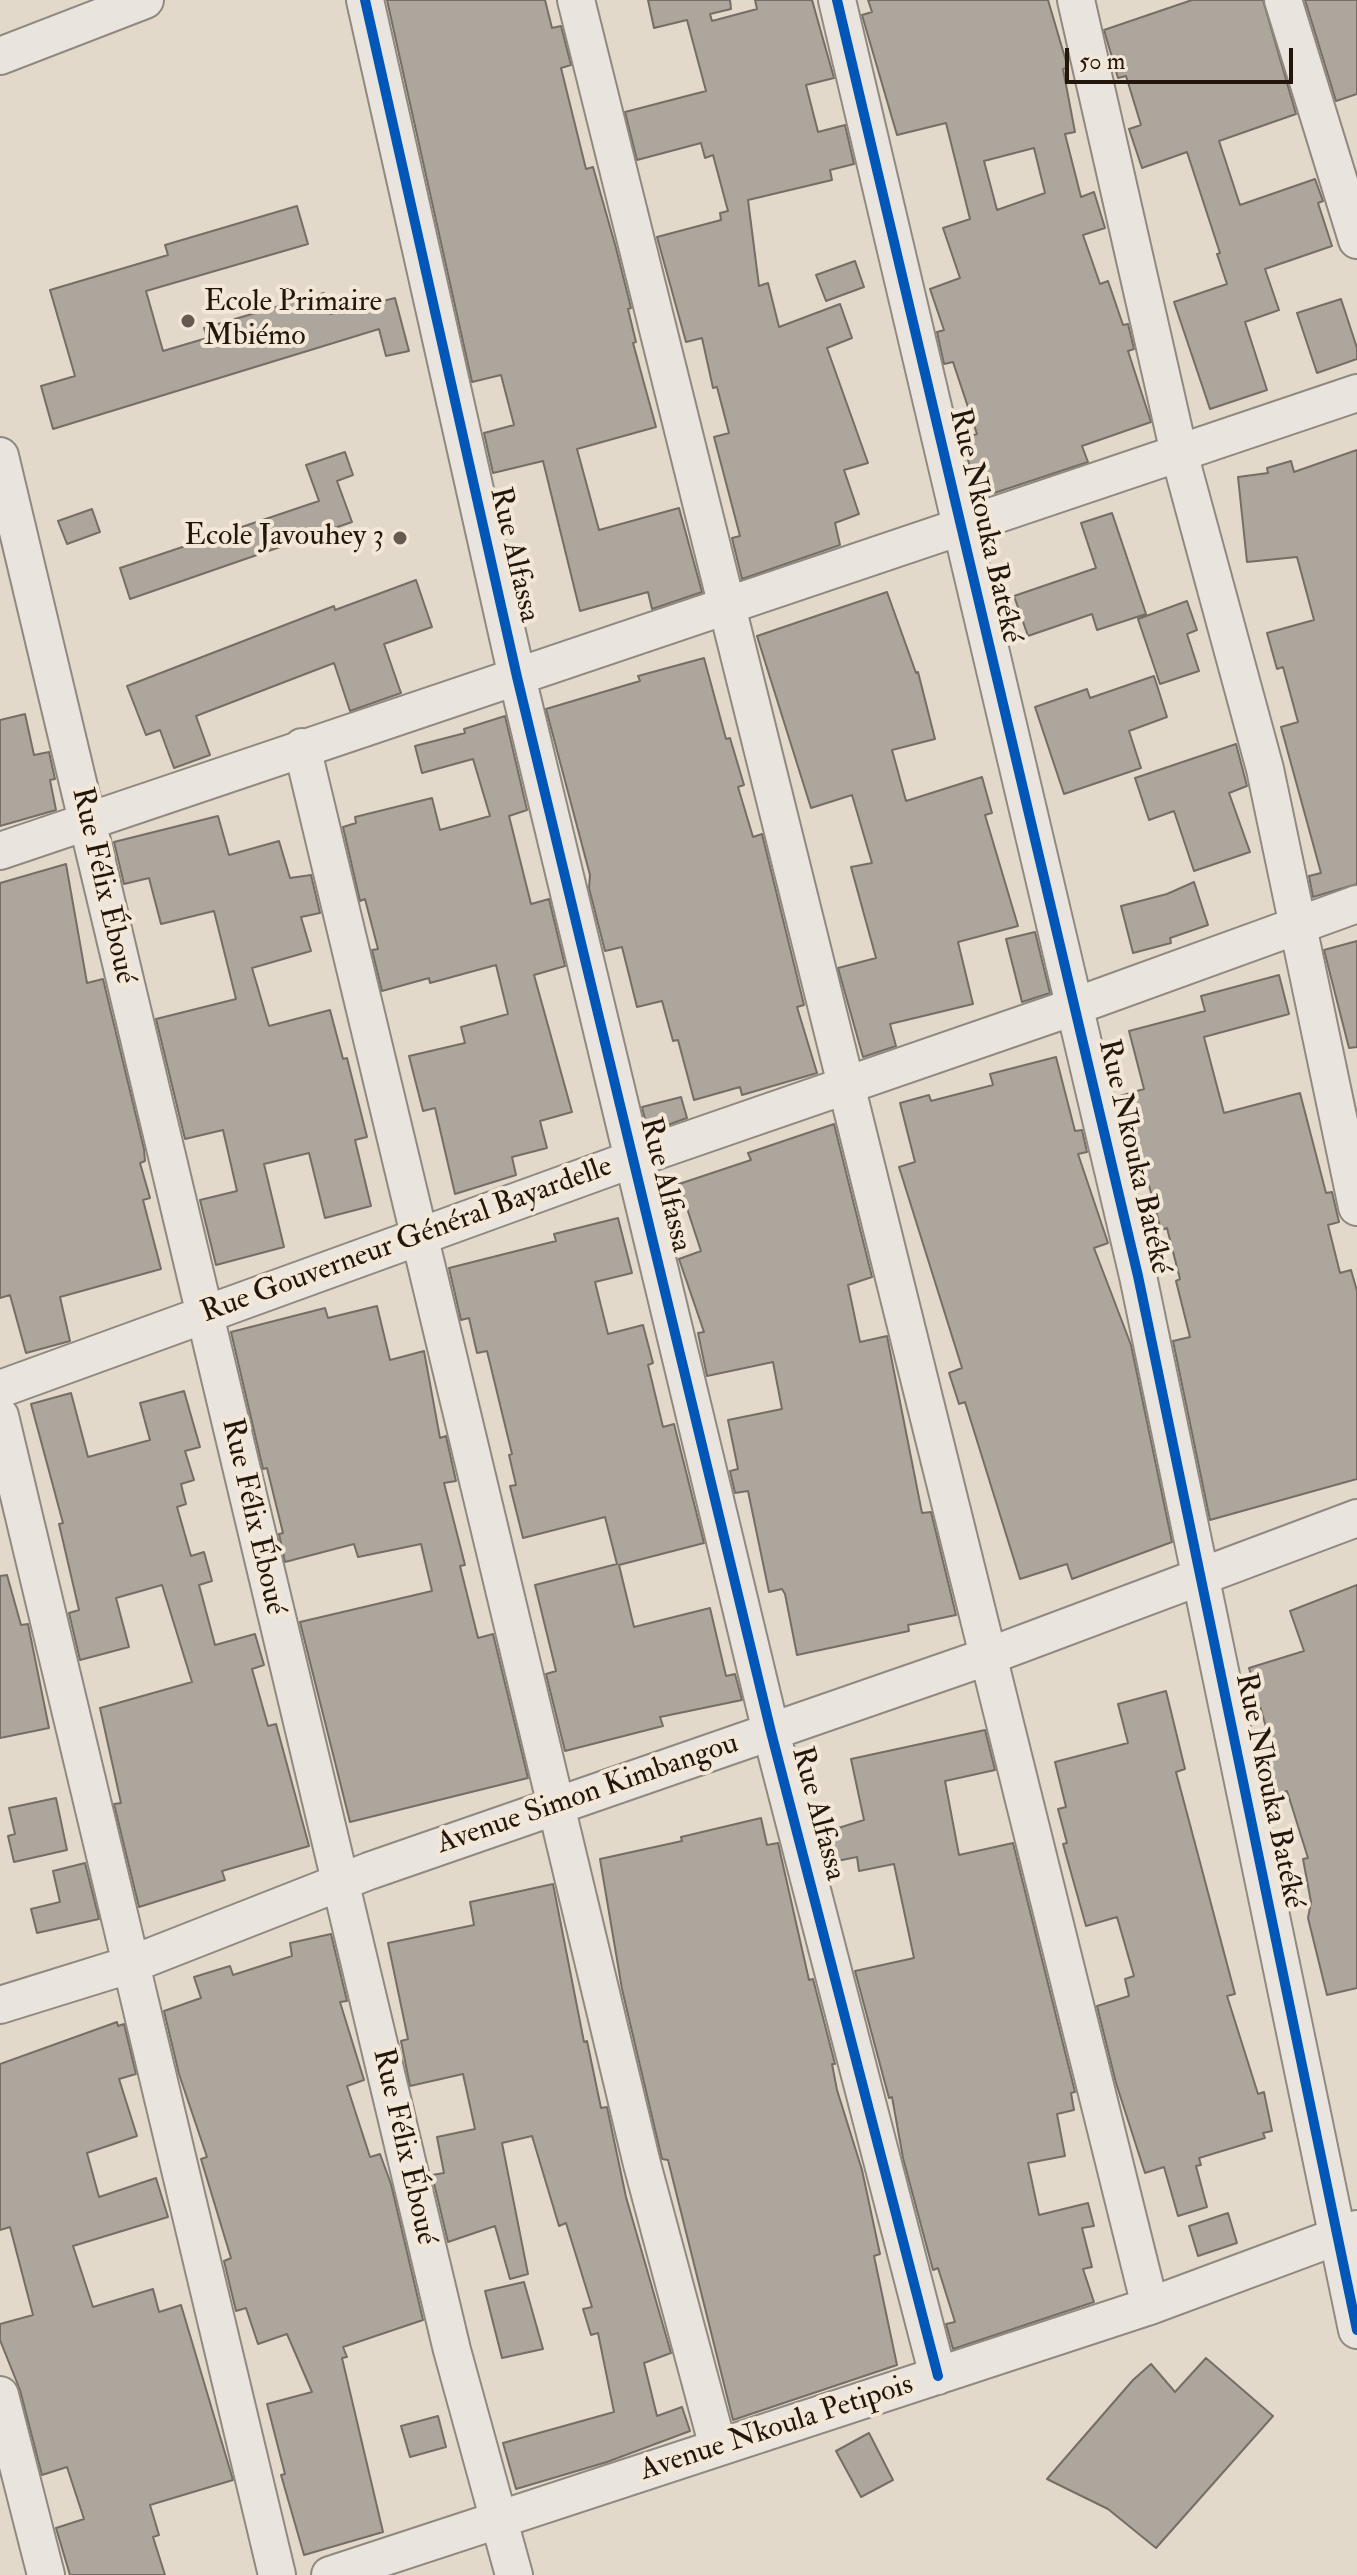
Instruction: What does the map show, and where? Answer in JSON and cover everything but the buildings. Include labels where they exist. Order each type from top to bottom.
[{"type":"street","name":"Rue Alfassa","points":[[365,0],[517,677],[771,1732],[938,2376]]},
{"type":"street","points":[[576,0],[1150,2306]]},
{"type":"street","name":"Rue Nkouka Batéké","points":[[837,0],[1138,1276],[1200,1578],[1347,2233],[1357,2330]]},
{"type":"street","points":[[1076,0],[1179,453],[1265,769],[1357,1207]]},
{"type":"street","points":[[1283,0],[1357,240]]},
{"type":"street","points":[[0,56],[129,3]]},
{"type":"street","points":[[0,851],[87,819],[960,529],[1357,393]]},
{"type":"street","name":"Rue Félix Éboué","points":[[0,456],[206,1315],[281,1645],[452,2350],[514,2575]]},
{"type":"street","points":[[302,747],[642,2164],[718,2447]]},
{"type":"street","name":"Rue Gouverneur Général Bayardelle","points":[[0,1389],[420,1235],[1073,1007],[1357,904]]},
{"type":"street","points":[[0,1416],[277,2575]]},
{"type":"street","name":"Avenue Simon Kimbangou","points":[[0,2005],[132,1964],[340,1882],[989,1656],[1357,1518]]},
{"type":"street","name":"Avenue Nkoula Petipois","points":[[330,2575],[1150,2306],[1347,2233]]},
{"type":"street","points":[[0,2395],[46,2575]]},
{"type":"cycle path","points":[[365,0],[517,677],[771,1732],[938,2376]]},
{"type":"cycle path","points":[[837,0],[1138,1276],[1357,2330]]},
{"type":"place","name":"Ecole Primaire Mbiémo","points":[[188,321]]},
{"type":"place","name":"Ecole Javouhey 3","points":[[400,538]]}]
